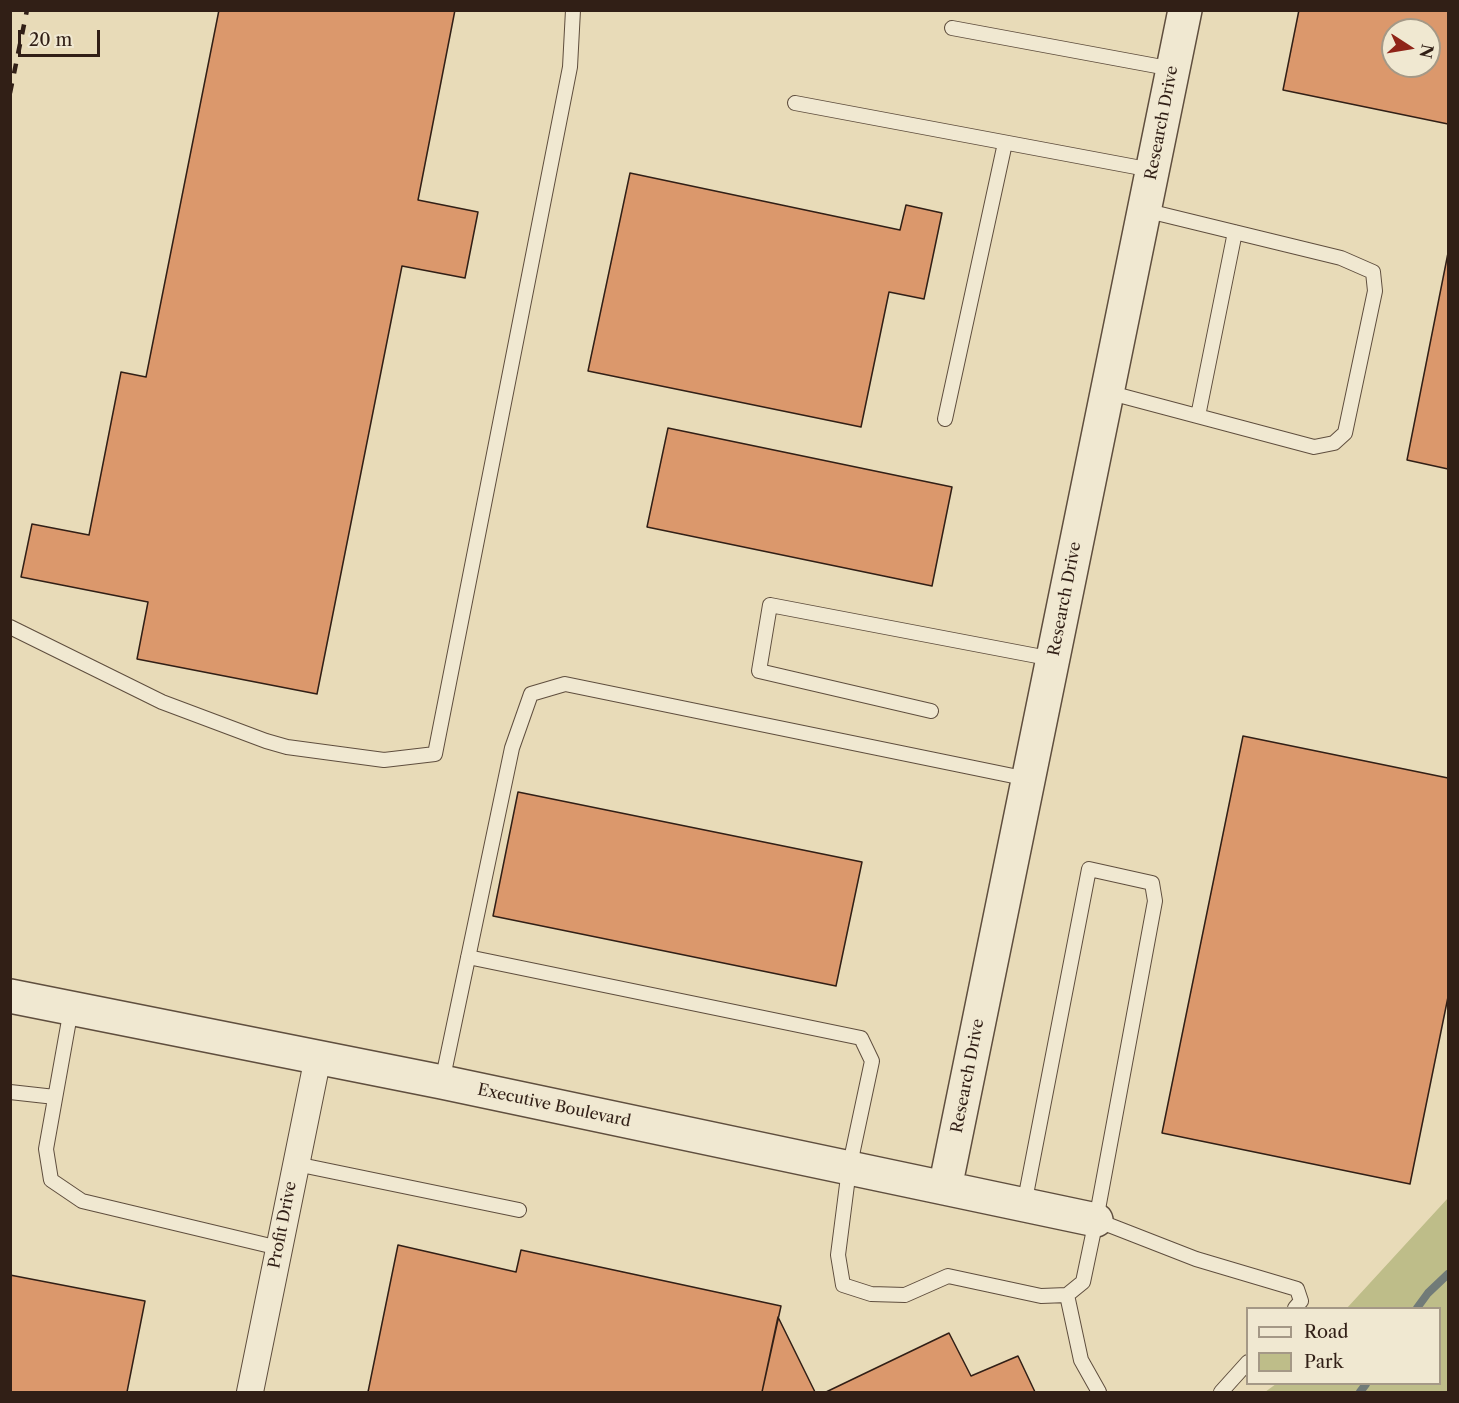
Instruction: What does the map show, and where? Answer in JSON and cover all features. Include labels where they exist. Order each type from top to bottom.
[{"type":"street","name":"Research Drive","points":[[945,1188],[1185,10]]},
{"type":"street","name":"Executive Boulevard","points":[[10,996],[442,1082],[1096,1220]]},
{"type":"street","name":"Profit Drive","points":[[250,1392],[318,1057]]},
{"type":"lane","points":[[10,627],[162,702],[266,741],[287,747],[384,760],[435,754],[570,67],[573,10]]},
{"type":"lane","points":[[952,28],[1173,69]]},
{"type":"lane","points":[[795,103],[1152,170]]},
{"type":"lane","points":[[945,419],[1005,143]]},
{"type":"lane","points":[[1107,392],[1314,447],[1334,443],[1345,433],[1375,291],[1372,272],[1341,258],[1144,210]]},
{"type":"lane","points":[[1198,416],[1235,232]]},
{"type":"lane","points":[[931,711],[759,671],[770,605],[1053,659]]},
{"type":"lane","points":[[442,1082],[512,748],[531,694],[565,684],[1029,779]]},
{"type":"lane","points":[[468,957],[861,1038],[872,1061],[849,1169],[838,1255],[843,1285],[871,1294],[905,1295],[948,1276],[1041,1296],[1067,1295],[1083,1282],[1096,1220],[1155,901],[1152,883],[1089,869],[1024,1205]]},
{"type":"lane","points":[[72,1007],[46,1149],[51,1180],[82,1202],[279,1248]]},
{"type":"lane","points":[[10,1092],[55,1097]]},
{"type":"lane","points":[[296,1164],[519,1210]]},
{"type":"lane","points":[[1096,1220],[1196,1259],[1297,1289],[1301,1301],[1295,1307]]},
{"type":"lane","points":[[1067,1295],[1081,1360],[1099,1392]]},
{"type":"lane","points":[[1221,1392],[1246,1364]]},
{"type":"green space","points":[[1448,1198],[1448,1392],[1265,1392],[1275,1385],[1441,1385],[1441,1307],[1348,1307]]},
{"type":"building","points":[[219,10],[455,10],[418,200],[478,212],[465,278],[402,266],[317,694],[137,659],[148,602],[21,577],[32,524],[89,535],[121,372],[146,377]]},
{"type":"building","points":[[1299,10],[1448,10],[1448,124],[1283,90]]},
{"type":"building","points":[[630,173],[900,230],[906,205],[942,213],[924,299],[889,292],[861,427],[588,371]]},
{"type":"building","points":[[1448,253],[1448,469],[1407,460]]},
{"type":"building","points":[[668,428],[952,487],[932,586],[647,527]]},
{"type":"building","points":[[1243,736],[1448,778],[1448,997],[1410,1184],[1162,1133]]},
{"type":"building","points":[[518,792],[862,862],[836,986],[493,916]]},
{"type":"building","points":[[398,1245],[516,1272],[521,1250],[781,1306],[762,1392],[368,1392]]},
{"type":"building","points":[[10,1275],[145,1301],[127,1392],[10,1392]]},
{"type":"building","points":[[778,1317],[815,1392],[762,1392]]},
{"type":"building","points":[[949,1333],[971,1376],[1018,1356],[1035,1392],[826,1392]]},
{"type":"waterway","points":[[1418,1307],[1428,1293],[1448,1274]]},
{"type":"waterway","points":[[1360,1392],[1365,1385]]},
{"type":"railway","points":[[10,93],[27,10]]}]
